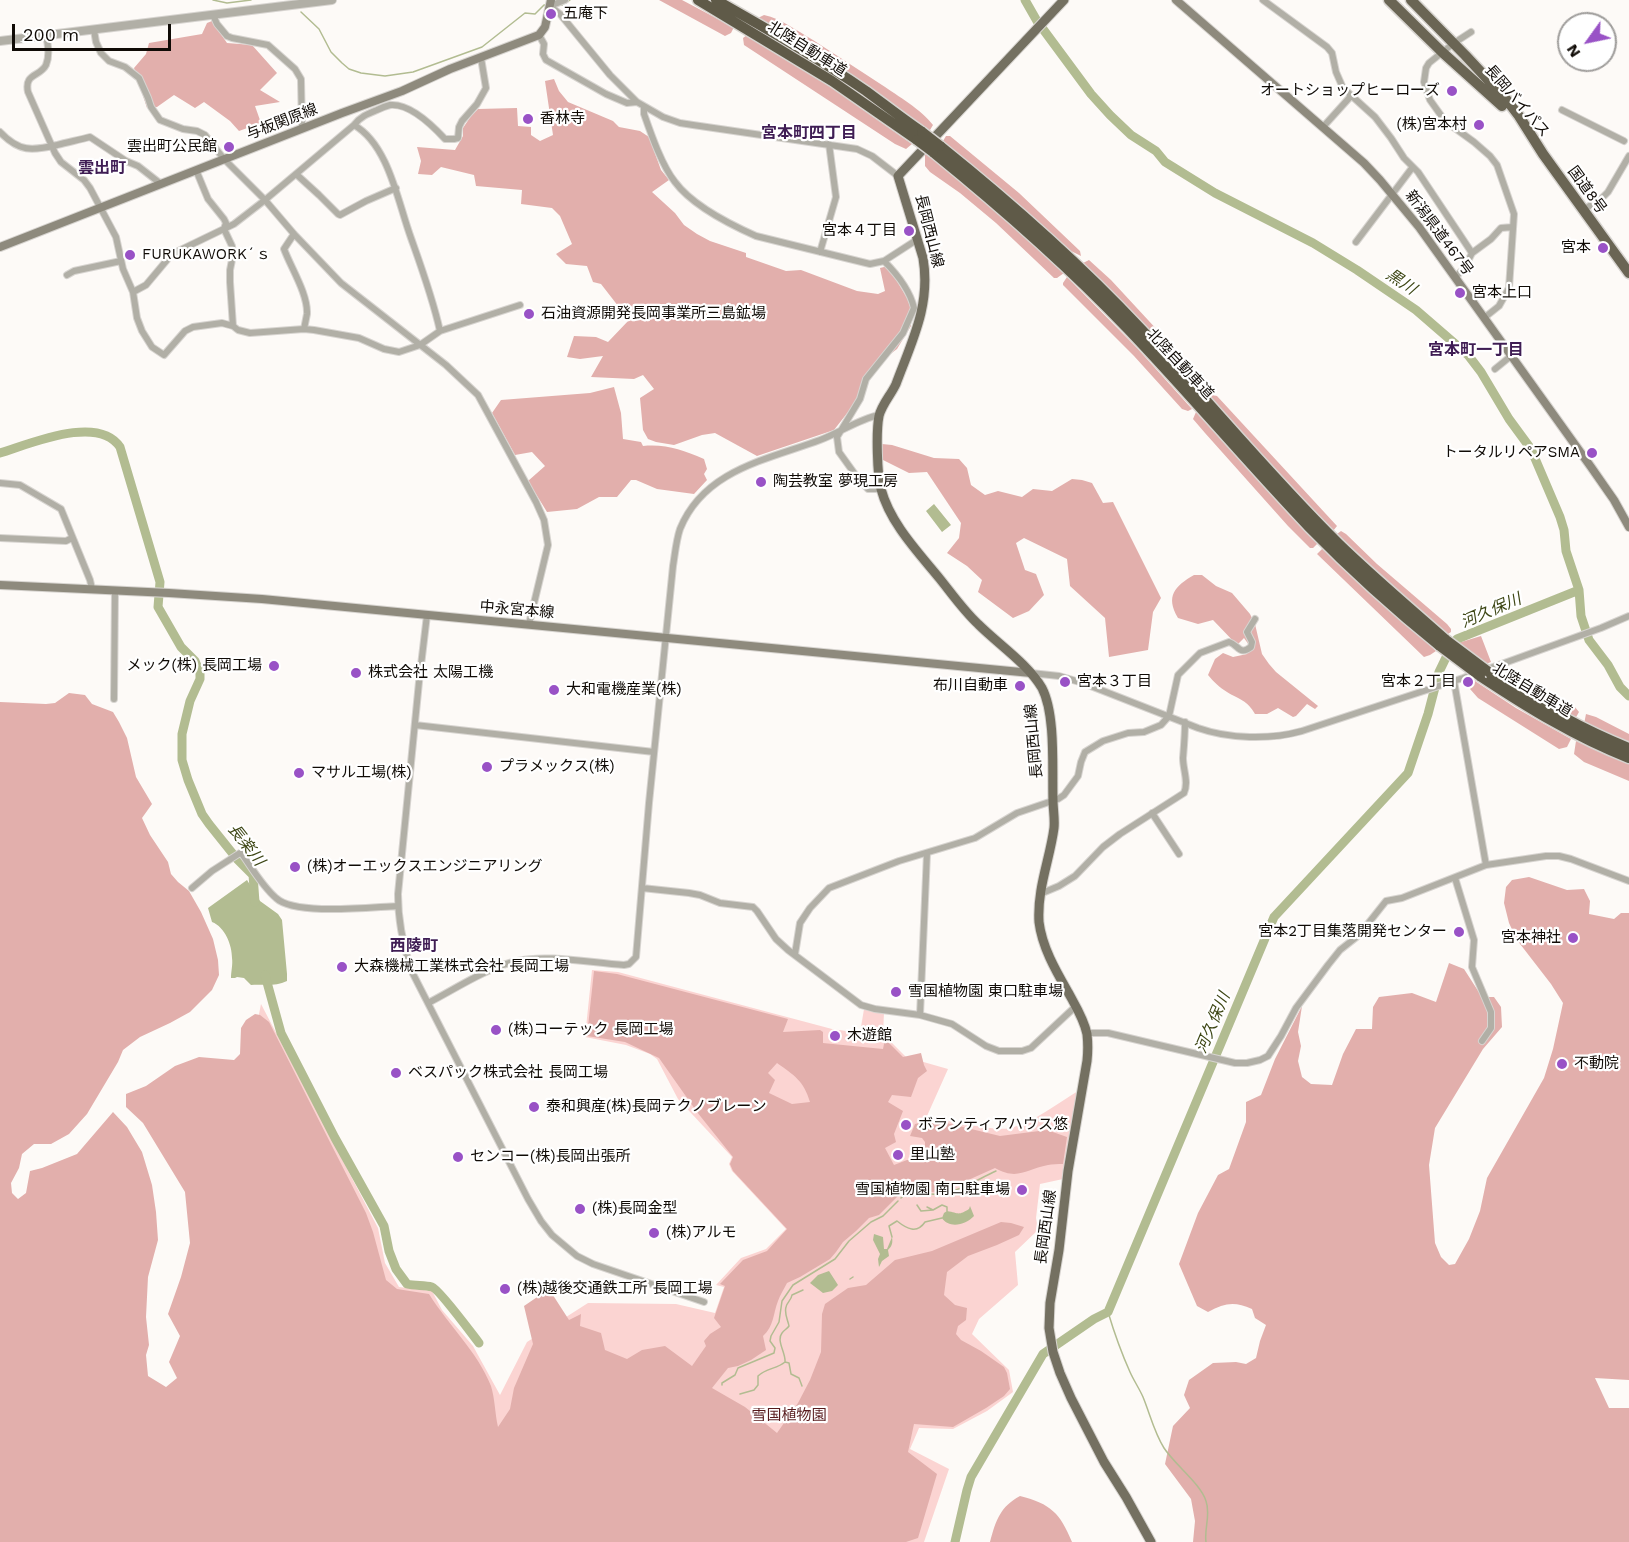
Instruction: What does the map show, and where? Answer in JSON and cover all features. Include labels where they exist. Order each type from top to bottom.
[{"type":"highway","name":"北陸自動車道","points":[[698,0],[754,27],[865,91],[919,136],[1006,200],[1090,277],[1337,541],[1443,643],[1539,714],[1629,758]]},
{"type":"highway","name":"北陸自動車道","points":[[716,0],[737,18]]},
{"type":"highway","points":[[1389,0],[1448,47]]},
{"type":"highway","name":"長岡バイパス","points":[[1401,0],[1448,47],[1543,154]]},
{"type":"highway","name":"長岡バイパス","points":[[1411,0],[1434,24],[1448,47],[1506,99],[1543,154]]},
{"type":"highway","points":[[1416,0],[1434,24]]},
{"type":"highway","name":"国道8号","points":[[1543,154],[1629,273]]},
{"type":"highway","name":"北陸自動車道","points":[[1485,674],[1591,732],[1629,748]]},
{"type":"main road","points":[[898,176],[1064,0]]},
{"type":"main road","name":"新潟県道467号","points":[[1176,0],[1364,163],[1392,193],[1419,227],[1627,517],[1629,527]]},
{"type":"main road","points":[[539,35],[545,27],[551,3]]},
{"type":"main road","name":"与板関原線","points":[[0,247],[402,91],[450,69],[539,35]]},
{"type":"main road","name":"長岡西山線","points":[[898,176],[918,238],[926,286],[919,324],[895,385],[879,416],[878,460],[881,489],[890,512],[903,531],[966,611],[1031,673],[1043,690],[1048,709],[1051,731],[1054,827],[1043,873],[1039,922],[1055,970],[1076,1006],[1087,1033],[1087,1061],[1068,1171],[1050,1303],[1049,1328],[1060,1373],[1071,1398],[1104,1462],[1150,1542]]},
{"type":"main road","name":"中永宮本線","points":[[0,585],[169,592],[262,599],[1031,673]]},
{"type":"street","points":[[0,41],[332,0]]},
{"type":"street","points":[[565,0],[551,3],[621,88],[644,107],[680,123],[857,149],[872,156],[898,176]]},
{"type":"street","points":[[1263,0],[1332,53],[1335,72],[1343,88],[1375,117],[1412,168],[1418,172],[1472,253]]},
{"type":"street","points":[[213,15],[227,36],[268,45],[295,69],[301,79],[302,128]]},
{"type":"street","points":[[94,30],[98,47],[104,57],[125,67],[139,78],[155,115],[160,120],[205,135],[224,159],[341,283],[446,365],[478,395],[543,514],[548,545],[529,624]]},
{"type":"street","points":[[1471,32],[1448,47],[1426,68],[1424,82],[1425,90],[1445,121],[1474,142],[1497,165],[1514,214],[1509,288],[1499,306],[1484,318]]},
{"type":"street","points":[[46,35],[49,53],[46,64],[41,71],[30,78],[27,87],[35,110],[61,162],[84,180],[116,237],[142,331],[152,347],[164,355],[185,331],[193,327],[222,323],[250,333],[304,329],[359,338],[391,351],[404,351],[420,345],[440,331],[520,304]]},
{"type":"street","points":[[539,35],[544,44],[543,54],[546,60],[606,94],[627,103],[637,102]]},
{"type":"street","points":[[133,292],[146,285],[172,254],[234,224],[369,113],[396,105],[423,118],[445,139],[458,138],[462,121],[477,104],[486,88],[482,58]]},
{"type":"street","points":[[1323,127],[1351,96]]},
{"type":"street","points":[[644,107],[644,114],[667,170],[679,188],[712,212],[756,236],[870,264],[884,261],[918,238]]},
{"type":"street","points":[[1562,110],[1623,141]]},
{"type":"street","points":[[354,125],[369,137],[390,172],[435,308],[440,331]]},
{"type":"street","points":[[0,132],[25,149],[41,149],[90,137],[126,161],[138,166],[161,184]]},
{"type":"street","points":[[820,252],[836,197],[829,144]]},
{"type":"street","points":[[1580,206],[1601,199],[1608,192],[1629,156]]},
{"type":"street","points":[[1356,242],[1412,168]]},
{"type":"street","points":[[196,170],[208,200],[226,223],[224,229],[233,251],[230,282],[233,326]]},
{"type":"street","points":[[296,174],[340,215],[396,188]]},
{"type":"street","points":[[1455,277],[1464,269],[1472,253],[1501,228],[1513,227]]},
{"type":"street","points":[[294,234],[284,249],[305,301],[307,315],[304,329]]},
{"type":"street","points":[[67,275],[74,271],[121,261]]},
{"type":"street","points":[[881,489],[868,489],[857,477],[839,452],[837,437],[860,399],[866,379],[903,333],[914,308],[909,294],[884,261]]},
{"type":"street","points":[[1495,369],[1511,356]]},
{"type":"street","points":[[428,1003],[493,969],[517,961],[550,958],[629,964],[636,957],[654,752],[678,536],[691,508],[710,488],[736,471],[838,433],[871,417],[879,416]]},
{"type":"street","points":[[0,483],[20,485],[61,509],[92,589]]},
{"type":"street","points":[[0,538],[66,541],[72,538]]},
{"type":"street","points":[[114,699],[115,590]]},
{"type":"street","points":[[427,615],[398,906],[405,953],[411,970],[528,1199],[540,1221],[552,1235],[564,1247],[593,1264],[704,1302]]},
{"type":"street","points":[[1031,673],[1070,679],[1217,734],[1280,737],[1454,681],[1629,616]]},
{"type":"street","points":[[795,954],[800,922],[829,888],[899,861],[975,838],[1017,813],[1064,795],[1078,776],[1083,756],[1090,748],[1128,733],[1144,732],[1156,728],[1165,722],[1169,716],[1178,675],[1194,657],[1207,649],[1229,642],[1239,649],[1247,650],[1251,647],[1252,642],[1247,632],[1255,620]]},
{"type":"street","points":[[1454,681],[1486,865]]},
{"type":"street","points":[[1040,894],[1075,876],[1102,847],[1185,793],[1183,760],[1185,722]]},
{"type":"street","points":[[415,724],[654,752]]},
{"type":"street","points":[[1152,813],[1179,854]]},
{"type":"street","points":[[192,888],[212,871],[240,853],[275,897],[288,905],[319,909],[398,906]]},
{"type":"street","points":[[920,1015],[927,853]]},
{"type":"street","points":[[1087,1033],[1108,1033],[1235,1063],[1260,1060],[1268,1056],[1296,1008],[1328,965],[1340,950],[1359,935],[1386,902],[1402,898],[1486,865],[1546,856],[1571,859],[1629,881]]},
{"type":"street","points":[[1455,878],[1474,940],[1472,967],[1491,1012],[1491,1028],[1482,1041]]},
{"type":"street","points":[[642,888],[689,893],[720,903],[753,907],[776,939],[788,950],[861,1005],[920,1015],[952,1024],[999,1052],[1022,1051],[1031,1048],[1076,1006]]},
{"type":"green space","points":[[659,0],[682,0],[733,29],[725,36]]},
{"type":"green space","points":[[764,15],[795,29],[902,99],[928,119],[933,125],[930,130],[823,57],[756,19]]},
{"type":"green space","points":[[212,21],[227,43],[252,45],[277,73],[260,90],[280,102],[255,106],[261,123],[239,131],[230,121],[204,102],[195,108],[174,95],[157,107],[147,108],[134,68],[146,54],[149,43],[202,34],[207,23]]},
{"type":"green space","points":[[747,35],[808,71],[912,144],[906,149],[895,144],[744,45],[743,38]]},
{"type":"green space","points":[[554,79],[559,91],[568,102],[613,121],[619,127],[640,131],[649,137],[661,170],[669,180],[652,192],[675,213],[684,225],[697,234],[710,241],[746,253],[746,257],[786,271],[801,270],[857,291],[878,294],[885,291],[880,268],[888,266],[907,298],[911,309],[911,326],[897,349],[881,361],[855,403],[834,430],[757,456],[715,433],[674,445],[648,439],[643,430],[640,398],[654,389],[643,375],[634,379],[591,377],[603,356],[580,359],[567,357],[574,336],[596,337],[608,342],[629,320],[601,284],[593,282],[587,266],[566,264],[556,254],[572,244],[560,216],[552,208],[521,204],[522,190],[476,186],[474,175],[441,167],[432,175],[418,174],[421,161],[417,147],[455,150],[463,136],[463,128],[478,109],[517,108],[518,126],[531,127],[531,135],[540,141],[553,135],[545,81]]},
{"type":"green space","points":[[946,136],[950,136],[1019,193],[1080,251],[1081,256],[1071,251],[943,141]]},
{"type":"green space","points":[[927,154],[1064,273],[1054,278],[996,223],[930,172],[925,166],[925,155]]},
{"type":"green space","points":[[1089,260],[1111,280],[1210,387],[1207,393],[1083,263]]},
{"type":"green space","points":[[1067,277],[1137,348],[1192,409],[1188,411],[1182,409],[1134,356],[1063,285]]},
{"type":"green space","points":[[614,387],[621,413],[623,439],[641,442],[643,446],[674,448],[704,459],[707,469],[704,474],[707,480],[694,494],[657,489],[631,480],[617,497],[599,497],[577,509],[547,512],[528,481],[545,466],[532,452],[515,455],[492,413],[501,400],[590,393]]},
{"type":"green space","points":[[1212,395],[1217,396],[1337,526],[1333,531],[1210,398]]},
{"type":"green space","points":[[1196,412],[1318,543],[1313,548],[1310,548],[1288,526],[1205,433],[1193,419]]},
{"type":"green space","points":[[882,444],[934,458],[959,459],[967,468],[971,485],[985,495],[998,491],[1022,497],[1033,489],[1052,491],[1072,479],[1092,483],[1103,503],[1113,502],[1161,598],[1153,612],[1148,650],[1109,657],[1105,618],[1070,586],[1067,559],[1024,538],[1016,543],[1025,570],[1036,574],[1044,595],[1029,611],[1013,618],[978,592],[982,580],[967,566],[947,553],[959,538],[961,523],[927,472],[909,473],[881,459]]},
{"type":"green space","points":[[1341,531],[1447,624],[1451,632],[1448,634],[1388,585],[1337,534]]},
{"type":"green space","points":[[1323,548],[1436,651],[1424,657],[1317,554]]},
{"type":"green space","points":[[1194,575],[1202,575],[1216,586],[1232,593],[1250,614],[1255,624],[1262,654],[1269,664],[1318,706],[1315,709],[1307,704],[1293,717],[1278,708],[1267,714],[1255,714],[1246,703],[1224,690],[1208,675],[1215,659],[1223,653],[1233,657],[1247,654],[1249,645],[1244,638],[1237,645],[1213,620],[1198,624],[1178,618],[1172,604],[1174,592]]},
{"type":"green space","points":[[1481,636],[1491,662],[1486,664],[1458,643]]},
{"type":"green space","points":[[1509,668],[1575,707],[1579,712],[1575,719],[1545,703],[1494,669]]},
{"type":"green space","points":[[1473,680],[1516,708],[1571,739],[1567,747],[1559,749],[1478,698],[1470,689]]},
{"type":"green space","points":[[69,693],[85,695],[92,704],[113,712],[127,738],[136,777],[152,804],[142,818],[168,862],[171,874],[189,891],[201,912],[213,939],[218,960],[219,975],[212,990],[190,1012],[140,1037],[123,1050],[87,1114],[69,1134],[51,1144],[34,1144],[22,1154],[19,1168],[11,1183],[12,1193],[18,1199],[26,1193],[30,1171],[77,1154],[113,1112],[127,1127],[142,1152],[152,1185],[156,1212],[158,1240],[148,1277],[146,1317],[149,1345],[146,1355],[148,1376],[166,1387],[177,1378],[169,1362],[180,1336],[168,1314],[190,1243],[185,1192],[143,1123],[126,1107],[126,1094],[146,1086],[175,1066],[199,1057],[234,1060],[240,1054],[241,1028],[246,1020],[255,1014],[269,1022],[366,1213],[386,1280],[397,1289],[429,1294],[471,1350],[485,1373],[491,1386],[498,1427],[510,1409],[514,1388],[533,1344],[524,1306],[549,1289],[569,1320],[581,1314],[580,1326],[601,1333],[605,1350],[627,1359],[642,1350],[665,1346],[692,1366],[706,1346],[704,1341],[721,1327],[714,1318],[725,1286],[720,1284],[743,1260],[767,1251],[787,1229],[733,1171],[730,1164],[733,1157],[697,1112],[659,1058],[625,1042],[587,1036],[594,971],[617,974],[788,1019],[783,1032],[820,1030],[823,1032],[823,1043],[883,1049],[885,1039],[903,1057],[921,1053],[927,1071],[918,1078],[911,1097],[892,1095],[888,1102],[903,1111],[894,1134],[896,1142],[885,1148],[894,1165],[907,1160],[917,1161],[925,1156],[925,1142],[922,1138],[910,1136],[915,1124],[934,1120],[1000,1136],[1047,1130],[1067,1137],[1063,1164],[1048,1165],[1016,1174],[995,1168],[946,1190],[903,1191],[879,1215],[869,1218],[843,1242],[830,1259],[787,1283],[771,1324],[763,1336],[766,1350],[751,1360],[728,1368],[712,1388],[745,1407],[777,1433],[798,1403],[821,1352],[822,1314],[825,1304],[848,1288],[866,1285],[895,1260],[932,1251],[1001,1222],[1024,1227],[1019,1235],[968,1256],[947,1272],[944,1295],[955,1305],[967,1308],[966,1320],[958,1326],[956,1334],[961,1340],[1004,1367],[1010,1389],[986,1408],[953,1427],[914,1424],[908,1452],[937,1474],[918,1538],[906,1542],[0,1542],[0,702],[55,703]],"holes":[[[777,1063],[801,1084],[810,1102],[792,1104],[769,1093],[775,1080],[768,1073]]]},
{"type":"green space","points":[[1586,714],[1629,734],[1629,744],[1584,724]]},
{"type":"green space","points":[[1576,741],[1629,764],[1629,781],[1584,762],[1574,754]]},
{"type":"green space","points":[[1529,877],[1567,890],[1584,889],[1590,901],[1589,914],[1614,919],[1621,913],[1629,913],[1629,1380],[1595,1378],[1609,1408],[1629,1408],[1629,1542],[1193,1542],[1195,1521],[1191,1499],[1165,1464],[1173,1426],[1190,1408],[1184,1395],[1189,1380],[1213,1363],[1246,1364],[1256,1358],[1266,1325],[1255,1318],[1252,1309],[1240,1305],[1225,1305],[1208,1312],[1197,1306],[1179,1264],[1198,1213],[1218,1175],[1229,1169],[1246,1122],[1246,1102],[1261,1095],[1275,1059],[1302,1006],[1298,1032],[1301,1046],[1298,1061],[1302,1077],[1311,1084],[1332,1085],[1343,1054],[1356,1029],[1372,1029],[1373,1007],[1379,997],[1412,993],[1436,1002],[1449,963],[1464,969],[1482,997],[1494,997],[1501,1007],[1502,1027],[1483,1049],[1435,1128],[1429,1165],[1435,1243],[1441,1257],[1449,1265],[1455,1264],[1469,1239],[1480,1211],[1487,1178],[1544,1078],[1563,1003],[1517,940],[1509,923],[1504,903],[1506,887],[1512,880]]},
{"type":"green space","name":"雪国植物園","points":[[592,970],[618,972],[832,1029],[860,1033],[864,1009],[884,1013],[883,1034],[906,1057],[948,1069],[927,1116],[983,1127],[1011,1128],[1037,1117],[1078,1091],[1063,1179],[1040,1184],[1036,1218],[1038,1230],[1015,1252],[1018,1285],[979,1319],[972,1334],[1009,1370],[1013,1392],[987,1411],[953,1429],[919,1428],[910,1449],[949,1469],[924,1542],[551,1542],[365,1296],[250,1059],[261,1004],[378,1228],[385,1263],[399,1287],[432,1291],[442,1310],[473,1346],[500,1395],[527,1342],[588,1303],[676,1304],[715,1313],[724,1287],[716,1285],[741,1258],[766,1249],[786,1229],[732,1171],[729,1164],[732,1157],[678,1099],[657,1059],[626,1045],[585,1037]]},
{"type":"green space","points":[[1020,1496],[1040,1502],[1053,1511],[1072,1542],[990,1542],[994,1527],[1003,1510]]},
{"type":"shaded area","points":[[934,504],[951,525],[942,532],[926,511]]},
{"type":"shaded area","points":[[247,880],[260,901],[278,914],[282,920],[287,981],[282,983],[251,985],[244,978],[231,978],[232,953],[229,942],[221,928],[212,922],[208,908]]},
{"type":"shaded area","points":[[970,1206],[974,1216],[967,1222],[953,1225],[942,1218],[947,1211],[960,1213],[969,1209]]},
{"type":"shaded area","points":[[874,1234],[883,1237],[884,1249],[887,1249],[892,1237],[892,1244],[888,1250],[889,1256],[882,1261],[879,1267],[880,1254],[873,1240]]},
{"type":"shaded area","points":[[829,1271],[838,1285],[832,1291],[823,1293],[810,1283],[818,1275]]},
{"type":"waterway","points":[[213,0],[227,3],[251,0]]},
{"type":"waterway","points":[[561,5],[570,0]]},
{"type":"waterway","name":"黒川","points":[[1025,0],[1037,21],[1091,94],[1131,135],[1156,151],[1165,162],[1215,193],[1313,243],[1357,270],[1416,310],[1468,355],[1531,449],[1564,530],[1566,551],[1579,590],[1581,616],[1589,640],[1608,665],[1620,687],[1629,696]]},
{"type":"waterway","points":[[301,12],[319,29],[331,52],[349,69],[385,76],[413,72],[482,47],[525,13],[535,14],[547,5]]},
{"type":"waterway","name":"長楽川","points":[[0,453],[45,438],[80,432],[110,437],[120,447],[160,582],[158,607],[181,647],[195,661],[200,673],[182,734],[182,760],[202,814],[237,859],[253,875],[255,902]]},
{"type":"waterway","name":"河久保川","points":[[955,1542],[971,1477],[1043,1354],[1108,1312],[1274,917],[1408,773],[1428,714],[1439,672],[1453,643],[1457,639],[1579,590]]},
{"type":"waterway","name":"長楽川","points":[[265,975],[281,1033],[384,1226],[389,1251],[396,1269],[407,1284],[429,1286],[436,1290],[479,1343]]},
{"type":"waterway","points":[[901,1198],[914,1192],[933,1194],[953,1191],[996,1171]]},
{"type":"waterway","points":[[722,1385],[735,1375],[738,1368],[774,1353],[775,1348],[770,1341],[771,1336],[779,1322],[782,1301],[793,1285],[835,1259],[849,1241],[871,1222],[883,1216],[898,1201]]},
{"type":"waterway","points":[[917,1205],[921,1211],[933,1210]]},
{"type":"waterway","points":[[927,1207],[933,1210],[942,1205],[947,1207],[947,1211]]},
{"type":"waterway","points":[[892,1237],[889,1226],[897,1221],[908,1228],[915,1229],[925,1222],[942,1218]]},
{"type":"waterway","points":[[740,1394],[754,1390],[758,1385],[758,1376],[785,1362],[780,1336],[789,1326],[786,1307],[792,1295],[803,1290]]},
{"type":"waterway","points":[[1108,1312],[1124,1357],[1161,1442],[1199,1488],[1206,1501],[1208,1511],[1206,1542]]},
{"type":"waterway","points":[[785,1362],[789,1363],[791,1374],[799,1378],[802,1386]]},
{"type":"place","name":"五庵下","points":[[551,14]]},
{"type":"place","name":"オートショップヒーローズ","points":[[1452,91]]},
{"type":"place","name":"香林寺","points":[[528,119]]},
{"type":"place","name":"(株)宮本村","points":[[1479,125]]},
{"type":"place","name":"雲出町公民館","points":[[229,147]]},
{"type":"place","name":"宮本４丁目","points":[[909,231]]},
{"type":"place","name":"宮本","points":[[1603,248]]},
{"type":"place","name":"FURUKAWORK´ｓ","points":[[130,255]]},
{"type":"place","name":"宮本上口","points":[[1460,293]]},
{"type":"place","name":"石油資源開発長岡事業所三島鉱場","points":[[529,314]]},
{"type":"place","name":"トータルリペアSMA","points":[[1592,453]]},
{"type":"place","name":"陶芸教室 夢現工房","points":[[761,482]]},
{"type":"place","name":"メック(株) 長岡工場","points":[[274,666]]},
{"type":"place","name":"株式会社 太陽工機","points":[[356,673]]},
{"type":"place","name":"宮本３丁目","points":[[1065,682]]},
{"type":"place","name":"宮本２丁目","points":[[1468,682]]},
{"type":"place","name":"布川自動車","points":[[1020,686]]},
{"type":"place","name":"大和電機産業(株)","points":[[554,690]]},
{"type":"place","name":"プラメックス(株)","points":[[487,767]]},
{"type":"place","name":"マサル工場(株)","points":[[299,773]]},
{"type":"place","name":"(株)オーエックスエンジニアリング","points":[[295,867]]},
{"type":"place","name":"宮本2丁目集落開発センター","points":[[1459,932]]},
{"type":"place","name":"宮本神社","points":[[1573,938]]},
{"type":"place","name":"大森機械工業株式会社 長岡工場","points":[[342,967]]},
{"type":"place","name":"雪国植物園 東口駐車場","points":[[896,992]]},
{"type":"place","name":"(株)コーテック 長岡工場","points":[[496,1030]]},
{"type":"place","name":"木遊館","points":[[835,1036]]},
{"type":"place","name":"不動院","points":[[1562,1064]]},
{"type":"place","name":"ベスパック株式会社 長岡工場","points":[[396,1073]]},
{"type":"place","name":"泰和興産(株)長岡テクノブレーン","points":[[534,1107]]},
{"type":"place","name":"ボランティアハウス悠","points":[[906,1125]]},
{"type":"place","name":"里山塾","points":[[898,1155]]},
{"type":"place","name":"センコー(株)長岡出張所","points":[[458,1157]]},
{"type":"place","name":"雪国植物園 南口駐車場","points":[[1022,1190]]},
{"type":"place","name":"(株)長岡金型","points":[[580,1209]]},
{"type":"place","name":"(株)アルモ","points":[[654,1233]]},
{"type":"place","name":"(株)越後交通鉄工所 長岡工場","points":[[505,1289]]},
{"type":"district","name":"宮本町四丁目","points":[[809,133]]},
{"type":"district","name":"雲出町","points":[[102,168]]},
{"type":"district","name":"宮本町一丁目","points":[[1476,350]]},
{"type":"district","name":"西陵町","points":[[414,946]]}]
